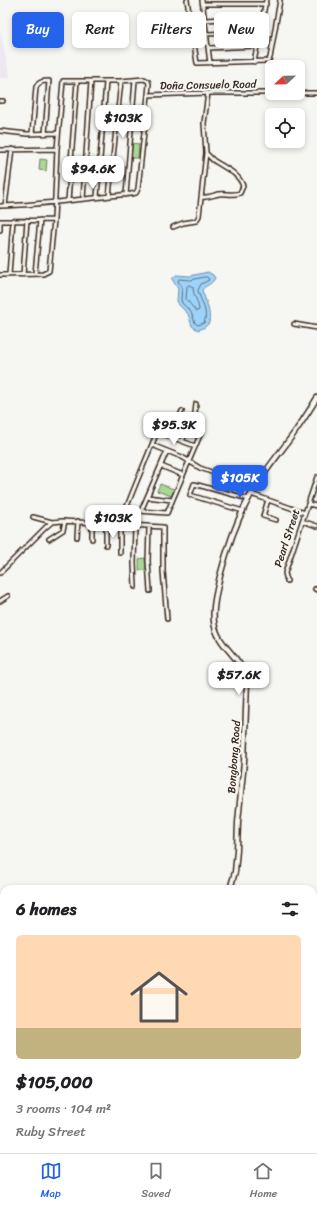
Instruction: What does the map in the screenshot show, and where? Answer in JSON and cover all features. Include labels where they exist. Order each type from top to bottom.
[{"type":"street","points":[[187,0],[197,63],[268,61],[270,58],[280,0]]},
{"type":"street","points":[[204,12],[203,2],[266,2],[264,12]]},
{"type":"street","points":[[210,63],[206,34],[214,34]]},
{"type":"street","points":[[209,48],[214,48]]},
{"type":"street","points":[[254,62],[258,48]]},
{"type":"street","points":[[0,206],[6,206],[54,202],[68,201],[136,193],[138,189],[148,96],[148,81],[144,79],[106,82],[63,81],[58,133],[54,202],[54,220],[49,271],[46,274],[0,275],[0,280]]},
{"type":"street","points":[[126,194],[135,80]]},
{"type":"street","points":[[32,134],[36,87],[42,82],[49,81],[45,134]]},
{"type":"street","points":[[68,201],[77,81]]},
{"type":"street","points":[[83,199],[91,81]]},
{"type":"street","points":[[109,196],[121,81]]},
{"type":"street","points":[[97,197],[106,82]]},
{"type":"street","points":[[173,227],[183,223],[196,221],[199,216],[206,153],[204,123],[208,93]]},
{"type":"street","name":"Doña Consuelo Road","points":[[148,96],[208,93],[317,93]]},
{"type":"street","points":[[0,131],[32,134],[58,133]]},
{"type":"street","points":[[0,150],[57,149]]},
{"type":"street","points":[[6,206],[12,150]]},
{"type":"street","points":[[202,197],[208,198],[219,194],[236,195],[240,193],[243,186],[238,177],[224,166],[215,162],[206,153]]},
{"type":"street","points":[[10,275],[13,220]]},
{"type":"street","points":[[23,275],[27,220]]},
{"type":"street","points":[[35,274],[40,220]]},
{"type":"street","points":[[0,230],[0,221],[54,220]]},
{"type":"street","points":[[294,324],[317,328]]},
{"type":"street","name":"Bongbong Road","points":[[231,885],[235,872],[244,762],[247,682],[244,670],[217,634],[214,621],[214,612],[218,584],[224,562],[251,494],[300,425],[317,398]]},
{"type":"street","points":[[182,441],[194,413],[196,404]]},
{"type":"street","points":[[171,437],[182,411]]},
{"type":"street","points":[[120,553],[120,524],[162,420]]},
{"type":"street","points":[[125,510],[167,513],[201,433],[202,422]]},
{"type":"street","points":[[158,432],[195,446]]},
{"type":"street","points":[[152,445],[220,476],[256,485]]},
{"type":"street","points":[[141,511],[167,451]]},
{"type":"street","points":[[161,466],[183,475]]},
{"type":"street","name":"Pearl Street","points":[[287,581],[285,573],[317,477]]},
{"type":"street","points":[[243,511],[190,495],[194,484],[249,499]]},
{"type":"street","points":[[251,494],[304,513]]},
{"type":"street","points":[[147,497],[172,500]]},
{"type":"street","points":[[268,500],[263,516],[276,520]]},
{"type":"street","points":[[308,504],[317,506]]},
{"type":"street","points":[[33,517],[52,522],[78,521],[163,528],[163,571],[167,619]]},
{"type":"street","points":[[49,539],[63,530],[65,521]]},
{"type":"street","points":[[77,537],[78,521]]},
{"type":"street","points":[[302,521],[317,526]]},
{"type":"street","points":[[0,573],[52,522]]},
{"type":"street","points":[[92,522],[92,539]]},
{"type":"street","points":[[106,523],[106,545]]},
{"type":"street","points":[[135,526],[135,587]]},
{"type":"street","points":[[149,527],[148,561],[150,591]]},
{"type":"street","points":[[0,601],[8,596]]},
{"type":"shaded area","points":[[0,30],[10,78],[0,78]]},
{"type":"green space","points":[[132,143],[139,144],[138,158],[131,158]]},
{"type":"green space","points":[[40,159],[47,160],[46,171],[39,170]]},
{"type":"green space","points":[[160,484],[174,489],[172,496],[157,491]]},
{"type":"green space","points":[[145,558],[146,570],[139,570],[139,559]]},
{"type":"water","points":[[208,272],[215,278],[202,290],[209,310],[209,323],[205,327],[198,330],[192,326],[188,314],[179,305],[177,301],[178,289],[172,279],[176,275],[190,276]]}]
